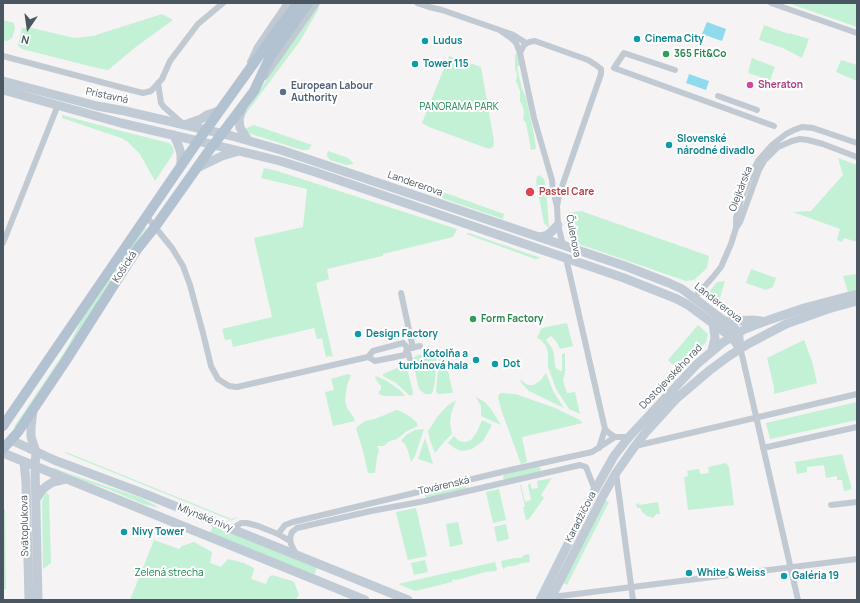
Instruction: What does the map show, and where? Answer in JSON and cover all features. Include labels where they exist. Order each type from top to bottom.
[{"type":"main road","name":"Košická","points":[[3,426],[198,141],[297,3]]},
{"type":"main road","name":"Košická","points":[[3,449],[7,438],[18,432],[66,362],[138,248],[254,91],[270,56],[308,3]]},
{"type":"main road","name":"Prístavná","points":[[3,81],[97,106],[206,130]]},
{"type":"main road","name":"Prístavná","points":[[3,90],[122,123],[198,141]]},
{"type":"main road","points":[[242,107],[239,119],[240,128],[248,140]]},
{"type":"main road","points":[[184,125],[207,115],[219,112]]},
{"type":"main road","name":"Landererova","points":[[206,130],[281,150],[625,266],[669,283],[682,289],[725,321],[735,329],[734,335]]},
{"type":"main road","points":[[174,135],[181,154],[181,166]]},
{"type":"main road","name":"Landererova","points":[[198,141],[280,161],[308,170],[624,278],[677,299],[688,305],[713,323],[739,338],[740,349]]},
{"type":"main road","points":[[197,168],[220,157],[239,151]]},
{"type":"main road","points":[[539,237],[550,233],[558,225]]},
{"type":"main road","name":"Čulenova","points":[[563,245],[566,258]]},
{"type":"main road","name":"Dostojevského rad","points":[[621,447],[696,364],[712,350],[734,335],[763,322],[804,308],[857,294]]},
{"type":"main road","name":"Olejkárska","points":[[688,305],[694,298]]},
{"type":"main road","name":"Dostojevského rad","points":[[635,446],[664,411],[689,387],[740,349],[786,324],[828,309],[857,301]]},
{"type":"main road","points":[[725,321],[753,320],[763,322]]},
{"type":"main road","points":[[712,350],[715,338],[713,323]]},
{"type":"main road","points":[[3,416],[14,410]]},
{"type":"main road","name":"Svätoplukova","points":[[33,410],[30,427],[31,437],[36,452],[38,600]]},
{"type":"main road","name":"Mlynské nivy","points":[[7,438],[54,460],[145,494],[408,600]]},
{"type":"main road","name":"Karadžičova","points":[[551,598],[604,494],[616,473],[635,446]]},
{"type":"main road","name":"Karadžičova","points":[[540,600],[595,490],[608,466],[621,447]]},
{"type":"main road","name":"Mlynské nivy","points":[[3,453],[365,600]]},
{"type":"main road","points":[[26,482],[27,475],[35,466],[43,462],[54,460]]},
{"type":"main road","name":"Svätoplukova","points":[[24,462],[26,482],[29,600]]},
{"type":"main road","points":[[36,499],[48,485],[53,482],[66,479]]},
{"type":"main road","points":[[546,589],[551,598]]},
{"type":"street","points":[[3,56],[143,93],[151,91],[162,79],[170,61],[198,24],[223,3]]},
{"type":"street","name":"Košická","points":[[241,82],[257,47],[287,3]]},
{"type":"street","name":"Košická","points":[[254,91],[317,3]]},
{"type":"street","points":[[417,3],[442,10],[515,36],[526,43]]},
{"type":"street","points":[[435,3],[442,10]]},
{"type":"street","points":[[771,3],[857,33]]},
{"type":"street","name":"Čulenova","points":[[501,31],[516,43],[520,53],[534,118],[552,180],[557,206],[558,225],[563,245]]},
{"type":"street","points":[[520,53],[526,43],[532,41],[538,42],[588,60],[601,70],[601,74],[559,195],[557,206]]},
{"type":"street","points":[[675,70],[624,53],[614,68],[774,126]]},
{"type":"street","points":[[158,83],[161,103],[184,125]]},
{"type":"street","points":[[718,96],[757,110]]},
{"type":"street","points":[[3,243],[58,105]]},
{"type":"street","name":"Olejkárska","points":[[736,228],[736,218],[750,177],[762,157],[786,134],[802,127],[813,128],[857,143]]},
{"type":"street","name":"Olejkárska","points":[[694,298],[721,267],[736,228],[740,222],[759,170],[768,156],[778,147],[785,143],[800,139],[808,140],[857,157]]},
{"type":"street","points":[[146,216],[172,248],[183,266],[190,285],[211,366],[218,379],[229,386],[237,387],[368,357],[373,351],[403,343],[410,348]]},
{"type":"street","name":"Čulenova","points":[[566,258],[605,429]]},
{"type":"street","points":[[401,293],[411,363]]},
{"type":"street","points":[[368,357],[375,361],[404,355],[410,348],[420,346]]},
{"type":"street","points":[[740,349],[798,600]]},
{"type":"street","points":[[635,446],[857,394]]},
{"type":"street","points":[[763,448],[857,427]]},
{"type":"street","points":[[598,448],[605,429],[615,437],[629,437]]},
{"type":"street","name":"Továrenská","points":[[278,534],[286,525],[293,522],[500,472],[592,452],[615,437]]},
{"type":"street","name":"Továrenská","points":[[290,541],[290,535],[297,528],[371,511],[424,501],[580,465],[586,467],[595,490]]},
{"type":"street","points":[[616,473],[633,600]]},
{"type":"street","points":[[831,505],[857,502]]},
{"type":"street","points":[[232,529],[241,523],[258,526],[278,534],[290,541],[296,554]]},
{"type":"street","points":[[551,598],[857,559]]},
{"type":"green space","points":[[788,3],[857,3],[857,27]]},
{"type":"green space","points":[[318,6],[318,10],[300,41],[242,119],[245,112],[288,48]]},
{"type":"green space","points":[[162,14],[173,20],[137,46],[108,70],[22,49],[18,46],[22,28],[32,28],[74,38],[93,36]]},
{"type":"green space","points":[[3,20],[14,23],[15,28],[12,38],[7,41],[3,40]]},
{"type":"green space","points":[[764,25],[809,39],[802,58],[783,48],[759,40]]},
{"type":"green space","points":[[515,54],[518,54],[521,65],[517,67],[522,89],[526,97],[534,134],[536,149],[531,150],[526,123],[523,119],[524,113],[520,101],[520,91],[516,81],[517,75],[515,69]]},
{"type":"green space","name":"PANORAMA PARK","points":[[449,56],[481,67],[494,141],[493,147],[489,149],[422,123]]},
{"type":"green space","points":[[752,58],[775,67],[770,80],[748,73]]},
{"type":"green space","points":[[841,60],[857,65],[857,81],[836,72]]},
{"type":"green space","points":[[62,115],[169,143],[173,147],[174,152],[155,181],[140,154],[128,142],[121,138],[62,118]]},
{"type":"green space","points":[[254,125],[312,145],[308,150],[302,150],[251,134],[245,130]]},
{"type":"green space","points":[[328,151],[348,158],[354,164],[346,165],[330,160],[327,156]]},
{"type":"green space","points":[[838,158],[857,165],[857,242],[844,238],[842,242],[837,240],[840,229],[793,212],[811,211],[843,175]]},
{"type":"green space","points":[[264,168],[457,229],[453,237],[327,269],[329,279],[316,283],[333,357],[326,357],[322,338],[317,339],[314,328],[233,347],[231,339],[225,340],[222,329],[272,317],[254,238],[303,227],[307,189],[261,178]]},
{"type":"green space","points":[[539,175],[544,179],[546,189],[549,228],[544,223],[536,181]]},
{"type":"green space","points":[[426,186],[504,214],[503,219],[424,192]]},
{"type":"green space","points":[[581,211],[709,256],[707,268],[694,280],[686,281],[576,243],[568,234],[565,221],[569,213]]},
{"type":"green space","points":[[145,226],[145,230],[108,285],[76,339],[16,428],[14,427],[67,348],[83,317]]},
{"type":"green space","points":[[469,233],[541,258],[535,259],[466,234]]},
{"type":"green space","points":[[751,269],[776,278],[773,287],[766,290],[746,283]]},
{"type":"green space","points":[[857,274],[857,289],[848,292],[843,276]]},
{"type":"green space","points":[[725,281],[720,298],[720,307],[709,296],[709,292],[717,282]]},
{"type":"green space","points":[[567,323],[573,346],[560,349],[556,341],[551,336],[546,340],[552,348],[554,354],[555,367],[561,371],[562,354],[565,353],[565,372],[563,381],[567,393],[575,392],[580,414],[569,409],[556,389],[548,367],[548,353],[546,346],[537,338],[541,329]]},
{"type":"green space","points":[[698,325],[708,334],[706,342],[679,371],[668,360]]},
{"type":"green space","points":[[804,340],[812,361],[817,383],[774,394],[774,387],[767,358]]},
{"type":"green space","points":[[437,349],[433,391],[431,394],[425,394],[418,386],[413,361],[416,356]]},
{"type":"green space","points":[[443,350],[453,393],[438,394],[436,392],[440,351]]},
{"type":"green space","points":[[406,364],[413,392],[412,396],[396,383],[383,376],[383,374]]},
{"type":"green space","points":[[546,373],[553,391],[564,408],[529,391],[522,384],[520,379],[526,384],[533,385],[540,381]]},
{"type":"green space","points":[[348,374],[351,375],[347,385],[345,401],[347,408],[355,421],[333,426],[325,392],[334,390],[331,379]]},
{"type":"green space","points":[[376,376],[387,381],[401,391],[405,396],[384,396],[379,394],[381,386],[375,377]]},
{"type":"green space","points":[[499,394],[515,394],[555,408],[583,423],[522,437],[527,462],[521,464],[498,398]]},
{"type":"green space","points":[[476,397],[485,402],[501,425],[481,416],[481,406]]},
{"type":"green space","points":[[456,400],[451,414],[450,423],[452,434],[435,453],[428,431],[447,406]]},
{"type":"green space","points":[[857,402],[857,420],[770,439],[766,423]]},
{"type":"green space","points":[[396,410],[413,419],[418,426],[407,431],[397,439],[388,442],[384,446],[377,446],[379,450],[375,473],[368,473],[356,428],[365,421],[375,419]]},
{"type":"green space","points":[[482,420],[492,425],[483,441],[472,449],[462,451],[456,449],[448,443],[454,436],[459,441],[464,442],[472,439]]},
{"type":"green space","points":[[424,429],[415,456],[411,462],[405,444],[401,441],[406,435],[415,430]]},
{"type":"green space","points":[[425,438],[431,457],[433,464],[418,459]]},
{"type":"green space","points":[[66,452],[229,518],[232,519],[238,517],[233,520],[228,519],[65,453]]},
{"type":"green space","points":[[842,454],[852,489],[844,491],[842,480],[837,480],[837,476],[826,478],[824,465],[807,467],[807,472],[797,474],[795,462]]},
{"type":"green space","points":[[726,463],[729,467],[734,505],[688,510],[684,477],[688,476],[687,471],[699,469],[700,474],[709,473],[708,467]]},
{"type":"green space","points":[[538,466],[541,469],[540,472],[506,480],[503,478],[504,474]]},
{"type":"green space","points":[[54,468],[142,498],[160,508],[143,504],[108,489],[53,470]]},
{"type":"green space","points":[[552,478],[541,495],[544,498],[529,519],[526,520],[523,507],[525,507],[520,485],[525,502],[531,500],[528,485],[530,483],[532,489],[538,488],[537,481]]},
{"type":"green space","points":[[464,483],[466,485],[466,489],[427,498],[425,496],[425,493]]},
{"type":"green space","points":[[499,489],[506,520],[493,523],[486,492]]},
{"type":"green space","points":[[46,492],[49,495],[51,563],[43,569],[42,501]]},
{"type":"green space","points":[[604,500],[609,502],[567,585],[563,583]]},
{"type":"green space","points":[[658,502],[660,514],[656,514],[653,518],[647,516],[640,508],[637,508],[636,504],[639,503],[639,505]]},
{"type":"green space","points":[[416,508],[427,556],[408,560],[396,512]]},
{"type":"green space","points":[[5,509],[6,589],[3,589],[3,510]]},
{"type":"green space","points":[[458,522],[463,544],[450,547],[446,524]]},
{"type":"green space","points":[[210,524],[317,567],[314,576],[208,533],[212,529]]},
{"type":"green space","points":[[506,524],[509,539],[497,542],[494,527]]},
{"type":"green space","name":"Zelená strecha","points":[[154,540],[179,549],[182,546],[194,542],[212,552],[210,563],[221,567],[228,559],[244,563],[254,568],[251,579],[266,584],[269,577],[272,575],[292,581],[294,582],[299,595],[296,599],[297,600],[130,600]]},
{"type":"green space","points":[[529,554],[530,562],[508,566],[503,569],[501,561],[521,558],[524,555]]},
{"type":"green space","points":[[425,560],[428,572],[414,575],[411,563]]},
{"type":"green space","points":[[495,562],[497,569],[496,571],[485,572],[456,580],[453,579],[452,582],[415,591],[398,584]]},
{"type":"water","points":[[707,22],[726,29],[722,41],[702,34]]},
{"type":"water","points":[[689,74],[709,81],[706,90],[686,83]]},
{"type":"railway","points":[[100,3],[126,3]]},
{"type":"place","name":"Cinema City","points":[[637,39]]},
{"type":"place","name":"Ludus","points":[[425,41]]},
{"type":"place","name":"365 Fit&Co","points":[[666,54]]},
{"type":"place","name":"Tower 115","points":[[415,64]]},
{"type":"place","name":"Sheraton","points":[[750,85]]},
{"type":"place","name":"European Labour Authority","points":[[283,92]]},
{"type":"place","name":"Slovenské národné divadlo","points":[[669,145]]},
{"type":"place","name":"Pastel Care","points":[[530,192]]},
{"type":"place","name":"Form Factory","points":[[473,319]]},
{"type":"place","name":"Design Factory","points":[[358,334]]},
{"type":"place","name":"Kotolňa a turbínová hala","points":[[476,360]]},
{"type":"place","name":"Dot","points":[[495,364]]},
{"type":"place","name":"Nivy Tower","points":[[124,532]]},
{"type":"place","name":"White & Weiss","points":[[689,573]]},
{"type":"place","name":"Galéria 19","points":[[784,576]]}]
